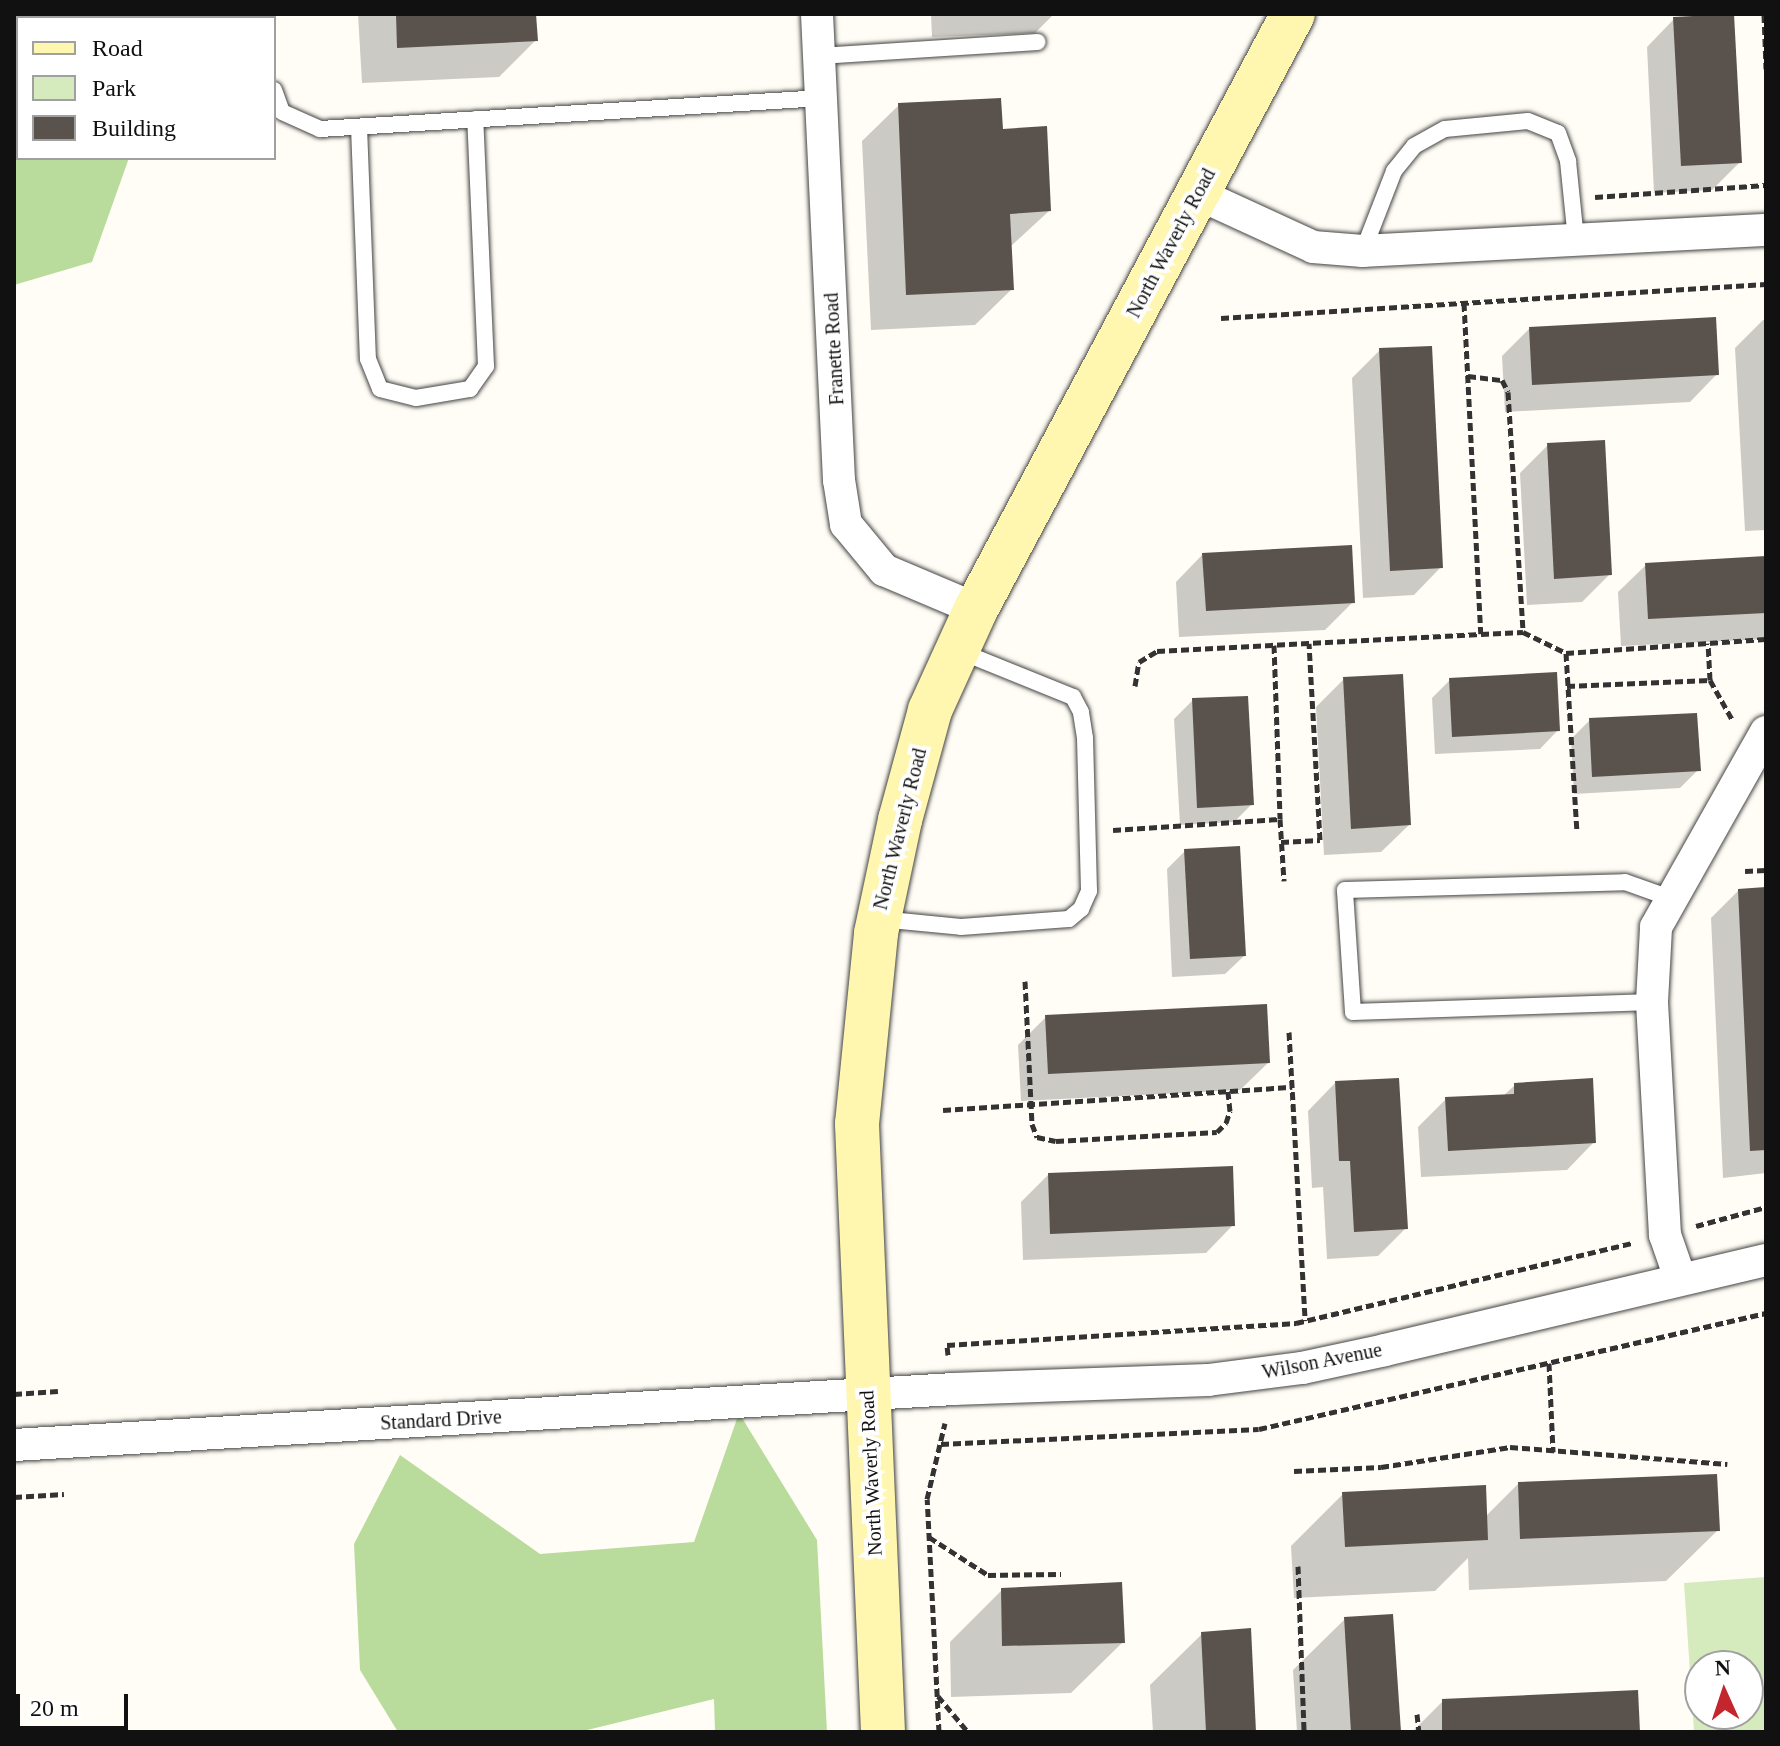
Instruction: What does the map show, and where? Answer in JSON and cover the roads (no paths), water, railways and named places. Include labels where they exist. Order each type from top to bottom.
[{"type":"main road","name":"North Waverly Road","points":[[883,1732],[857,1124],[879,919],[930,710],[976,609],[1293,14]]},
{"type":"street","name":"Franette Road","points":[[817,14],[839,480],[846,524],[884,570],[976,609]]},
{"type":"street","points":[[1198,194],[1313,247],[1363,251],[1766,230]]},
{"type":"street","points":[[1680,1278],[1665,1235],[1652,1002],[1656,927],[1766,732]]},
{"type":"street","name":"Wilson Avenue","points":[[868,1395],[1208,1380],[1302,1368],[1766,1260]]},
{"type":"street","name":"Standard Drive","points":[[14,1445],[868,1395]]},
{"type":"lane","points":[[820,56],[1038,42]]},
{"type":"lane","points":[[276,96],[282,112],[320,129],[823,98]]},
{"type":"lane","points":[[359,127],[368,359],[380,389],[416,398],[470,389],[486,366],[475,119]]},
{"type":"lane","points":[[1363,251],[1394,171],[1414,146],[1445,129],[1528,121],[1558,133],[1568,161],[1576,240]]},
{"type":"lane","points":[[879,919],[961,927],[1069,919],[1081,909],[1089,891],[1085,738],[1081,712],[1073,697],[957,651]]},
{"type":"lane","points":[[1652,1002],[1353,1012],[1345,890],[1625,882],[1670,898]]}]
